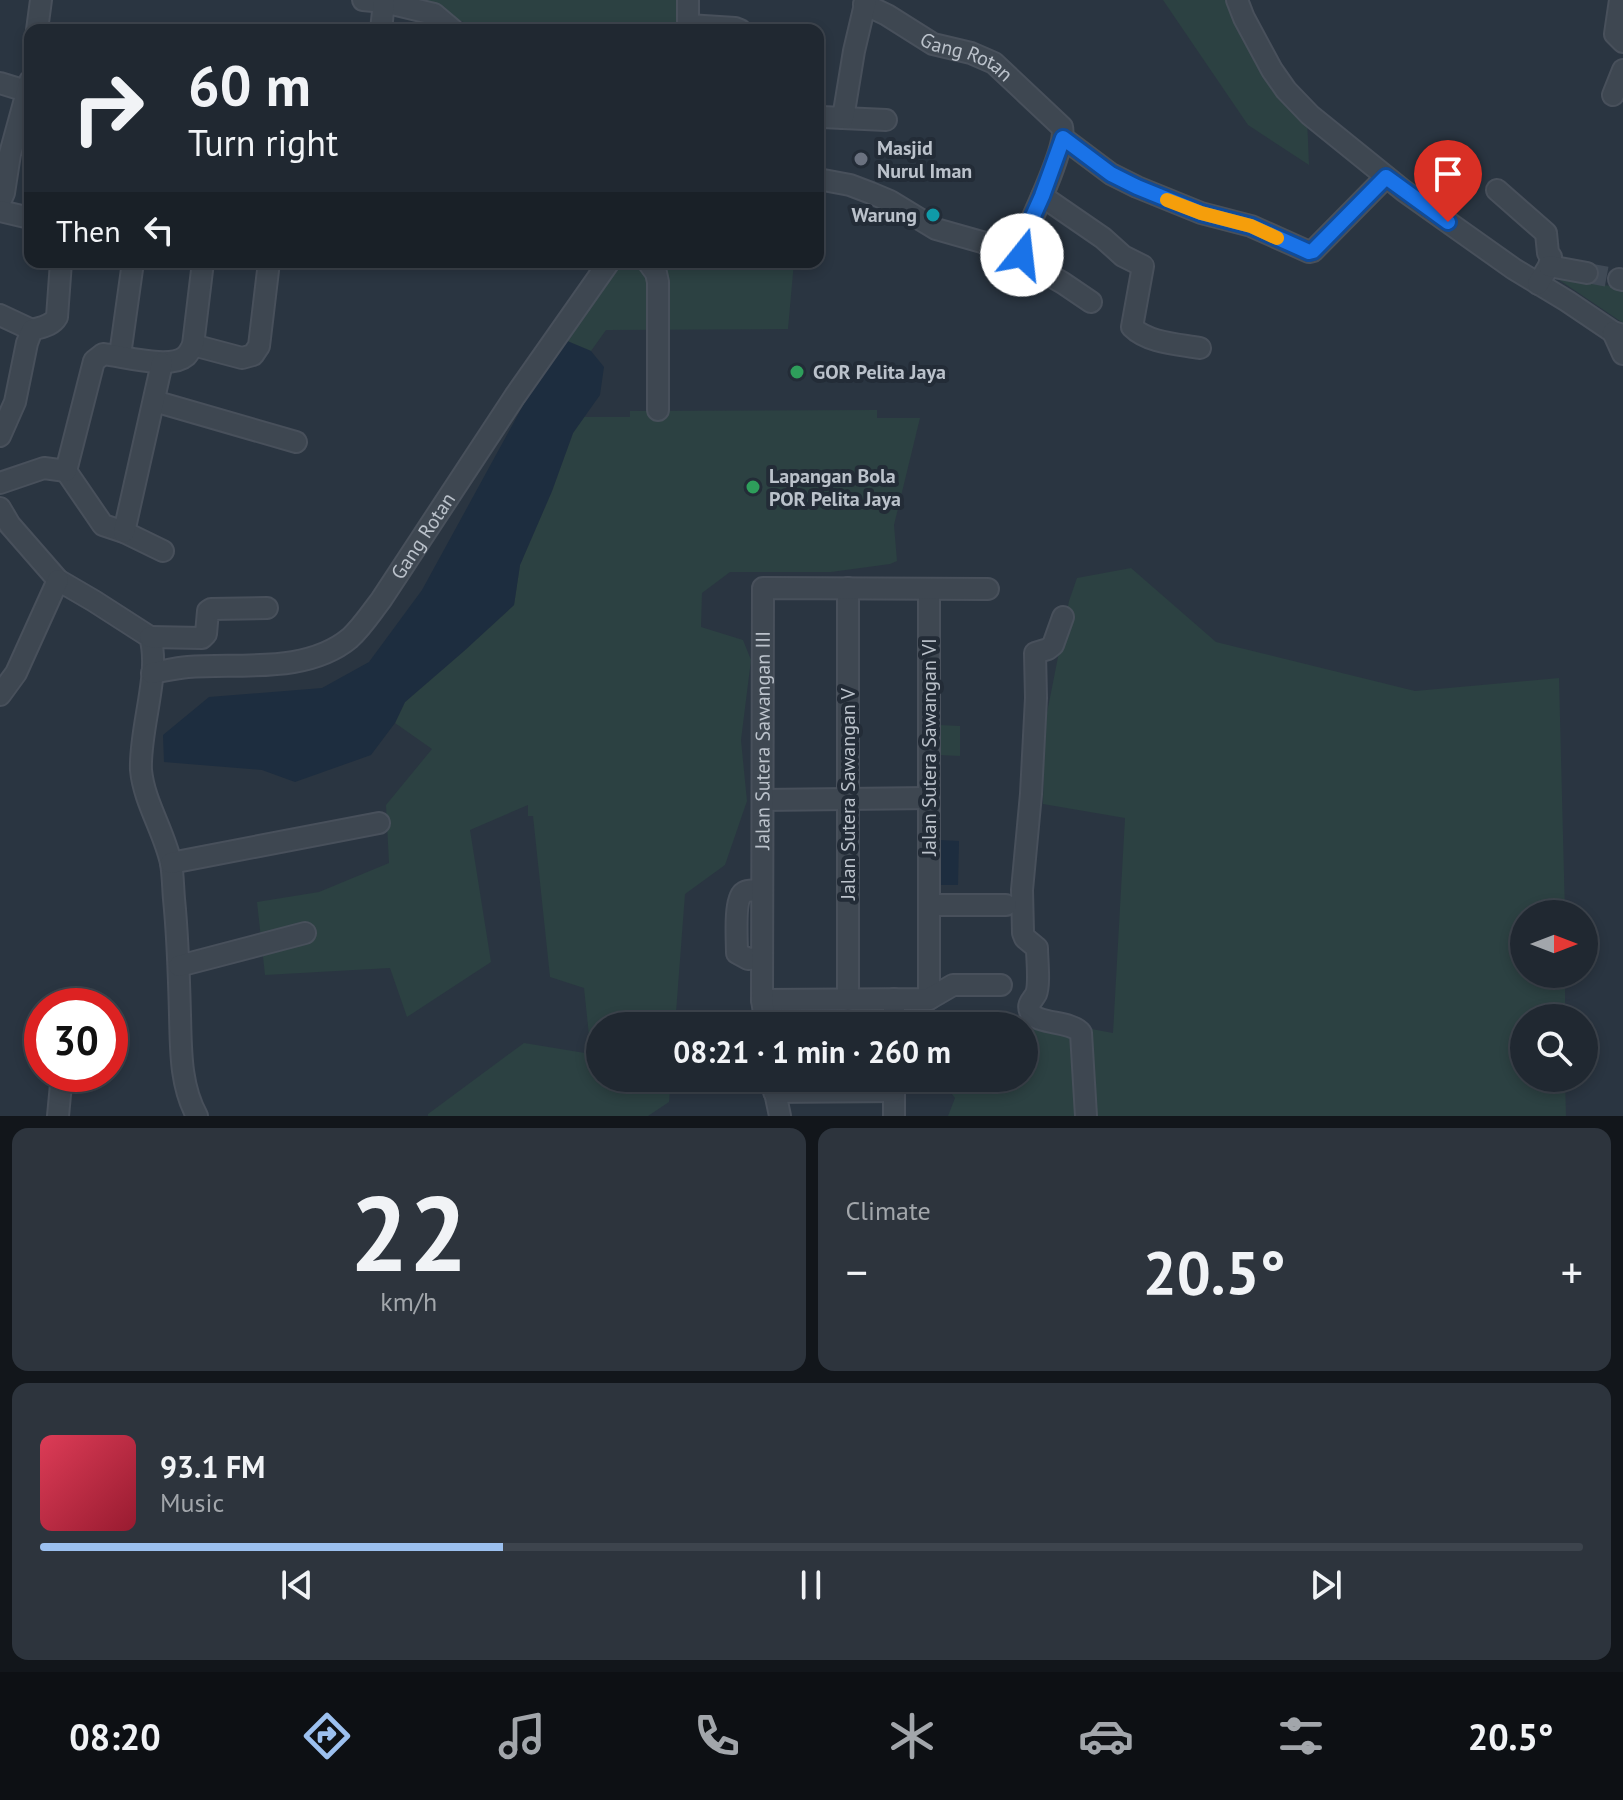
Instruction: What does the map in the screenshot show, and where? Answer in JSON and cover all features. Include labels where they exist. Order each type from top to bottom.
[{"type":"street","points":[[38,24],[41,0]]},
{"type":"street","points":[[688,0],[688,24]]},
{"type":"street","points":[[1237,0],[1272,70],[1310,115],[1404,191],[1532,280],[1618,333],[1623,353]]},
{"type":"street","points":[[1620,0],[1615,34],[1623,42]]},
{"type":"street","points":[[380,24],[374,1],[434,14],[446,24]]},
{"type":"street","name":"Gang Rotan","points":[[843,118],[865,2],[933,44],[971,53],[994,63],[1062,127],[1063,138],[1111,174],[1201,213],[1251,226],[1309,252],[1386,177]]},
{"type":"street","points":[[1613,95],[1623,70]]},
{"type":"street","points":[[0,83],[24,86]]},
{"type":"street","points":[[24,101],[1,199],[24,214]]},
{"type":"street","points":[[824,117],[886,120]]},
{"type":"street","points":[[1017,252],[1063,138]]},
{"type":"street","points":[[824,180],[850,185],[890,201],[936,229],[1017,252],[1091,302]]},
{"type":"street","points":[[1497,190],[1546,233],[1548,259],[1532,280]]},
{"type":"street","points":[[1042,196],[1103,238],[1123,256],[1143,266],[1132,327],[1138,333],[1200,348]]},
{"type":"street","points":[[1548,259],[1587,273]]},
{"type":"street","points":[[0,315],[32,330],[55,322],[61,268]]},
{"type":"street","points":[[120,355],[132,268]]},
{"type":"street","points":[[66,471],[94,361],[103,354],[162,363],[178,361],[188,355],[193,345],[202,268]]},
{"type":"street","points":[[193,345],[242,358],[253,355],[259,346],[268,268]]},
{"type":"street","name":"Gang Rotan","points":[[152,673],[190,667],[289,662],[323,653],[348,639],[381,600],[515,396],[605,268]]},
{"type":"street","points":[[652,268],[658,282],[658,410]]},
{"type":"street","points":[[0,436],[15,402],[32,330]]},
{"type":"street","points":[[124,532],[162,363]]},
{"type":"street","points":[[154,401],[296,442]]},
{"type":"street","points":[[0,483],[44,468],[66,471],[103,525],[163,551]]},
{"type":"street","points":[[0,508],[10,525],[58,580],[150,637],[202,638],[206,634],[208,611],[211,609],[267,608]]},
{"type":"street","points":[[0,695],[8,667],[58,580]]},
{"type":"street","name":"Jalan Sutera Sawangan III","points":[[764,1012],[762,958],[748,959],[737,953],[737,901],[748,891],[762,891],[763,588],[848,588]]},
{"type":"street","points":[[848,588],[988,589]]},
{"type":"street","name":"Jalan Sutera Sawangan V","points":[[848,588],[848,1000]]},
{"type":"street","name":"Jalan Sutera Sawangan VI","points":[[929,589],[929,999]]},
{"type":"street","points":[[1063,617],[1053,645],[1035,653],[1036,698],[1022,890],[1023,933],[1037,948],[1036,992],[1029,1003],[1029,1011],[1035,1018],[1075,1027],[1081,1033],[1086,1116]]},
{"type":"street","points":[[150,637],[152,673],[141,769],[145,790],[171,863],[183,1072],[188,1099],[197,1116]]},
{"type":"street","points":[[763,800],[929,798]]},
{"type":"street","points":[[171,863],[379,823]]},
{"type":"street","points":[[929,905],[1006,905]]},
{"type":"street","points":[[179,966],[305,933]]},
{"type":"street","points":[[762,1000],[929,999],[953,985],[1001,985]]},
{"type":"street","points":[[894,999],[894,1012]]},
{"type":"street","points":[[58,1116],[60,1092]]},
{"type":"street","points":[[775,1092],[780,1116]]},
{"type":"street","points":[[894,1092],[894,1116]]},
{"type":"green space","points":[[423,0],[690,0],[689,24],[468,24],[424,5]]},
{"type":"green space","points":[[1163,0],[1228,0],[1307,118],[1309,165],[1248,125]]},
{"type":"green space","points":[[604,268],[793,268],[788,329],[606,330],[591,351],[560,338]]},
{"type":"green space","points":[[1555,277],[1623,288],[1623,323]]},
{"type":"green space","points":[[877,410],[877,418],[920,418],[894,525],[897,561],[831,572],[730,572],[702,593],[701,627],[743,640],[751,660],[741,740],[747,801],[725,865],[685,894],[676,1012],[587,1012],[584,988],[550,977],[533,816],[528,816],[528,805],[470,830],[491,962],[407,1017],[390,968],[265,975],[257,902],[319,892],[389,863],[386,805],[432,749],[395,723],[405,702],[514,605],[520,565],[573,433],[584,417],[630,417],[630,411]]},
{"type":"green space","points":[[1131,568],[1216,642],[1415,691],[1559,678],[1565,900],[1510,900],[1510,988],[1565,988],[1565,1004],[1510,1004],[1510,1092],[1565,1092],[1566,1116],[948,1116],[955,1098],[950,1092],[1038,1092],[1038,1019],[1113,1033],[1125,818],[1043,804],[1045,723],[1069,601],[1077,578]]},
{"type":"green space","points":[[939,725],[960,726],[960,756],[939,755]]},
{"type":"green space","points":[[524,1043],[586,1053],[586,1092],[670,1092],[669,1102],[648,1116],[428,1116]]},
{"type":"water","points":[[560,338],[591,351],[604,367],[600,395],[573,433],[520,565],[514,605],[405,702],[395,723],[371,755],[295,782],[262,770],[164,762],[163,735],[209,697],[322,688],[369,662],[422,590]]},
{"type":"water","points":[[940,840],[959,841],[958,885],[940,885]]},
{"type":"tunnel","points":[[1587,273],[1619,279]]},
{"type":"slow traffic","points":[[1167,200],[1251,226],[1277,238]]},
{"type":"place","name":"Masjid Nurul Iman","points":[[861,159]]},
{"type":"place","name":"Warung","points":[[933,215]]},
{"type":"place","name":"GOR Pelita Jaya","points":[[797,372]]},
{"type":"place","name":"Lapangan Bola POR Pelita Jaya","points":[[753,487]]},
{"type":"route","points":[[1022,255],[1017,252],[1063,138],[1111,174],[1137,187],[1201,213],[1251,226],[1309,252],[1386,177],[1448,222]]}]
